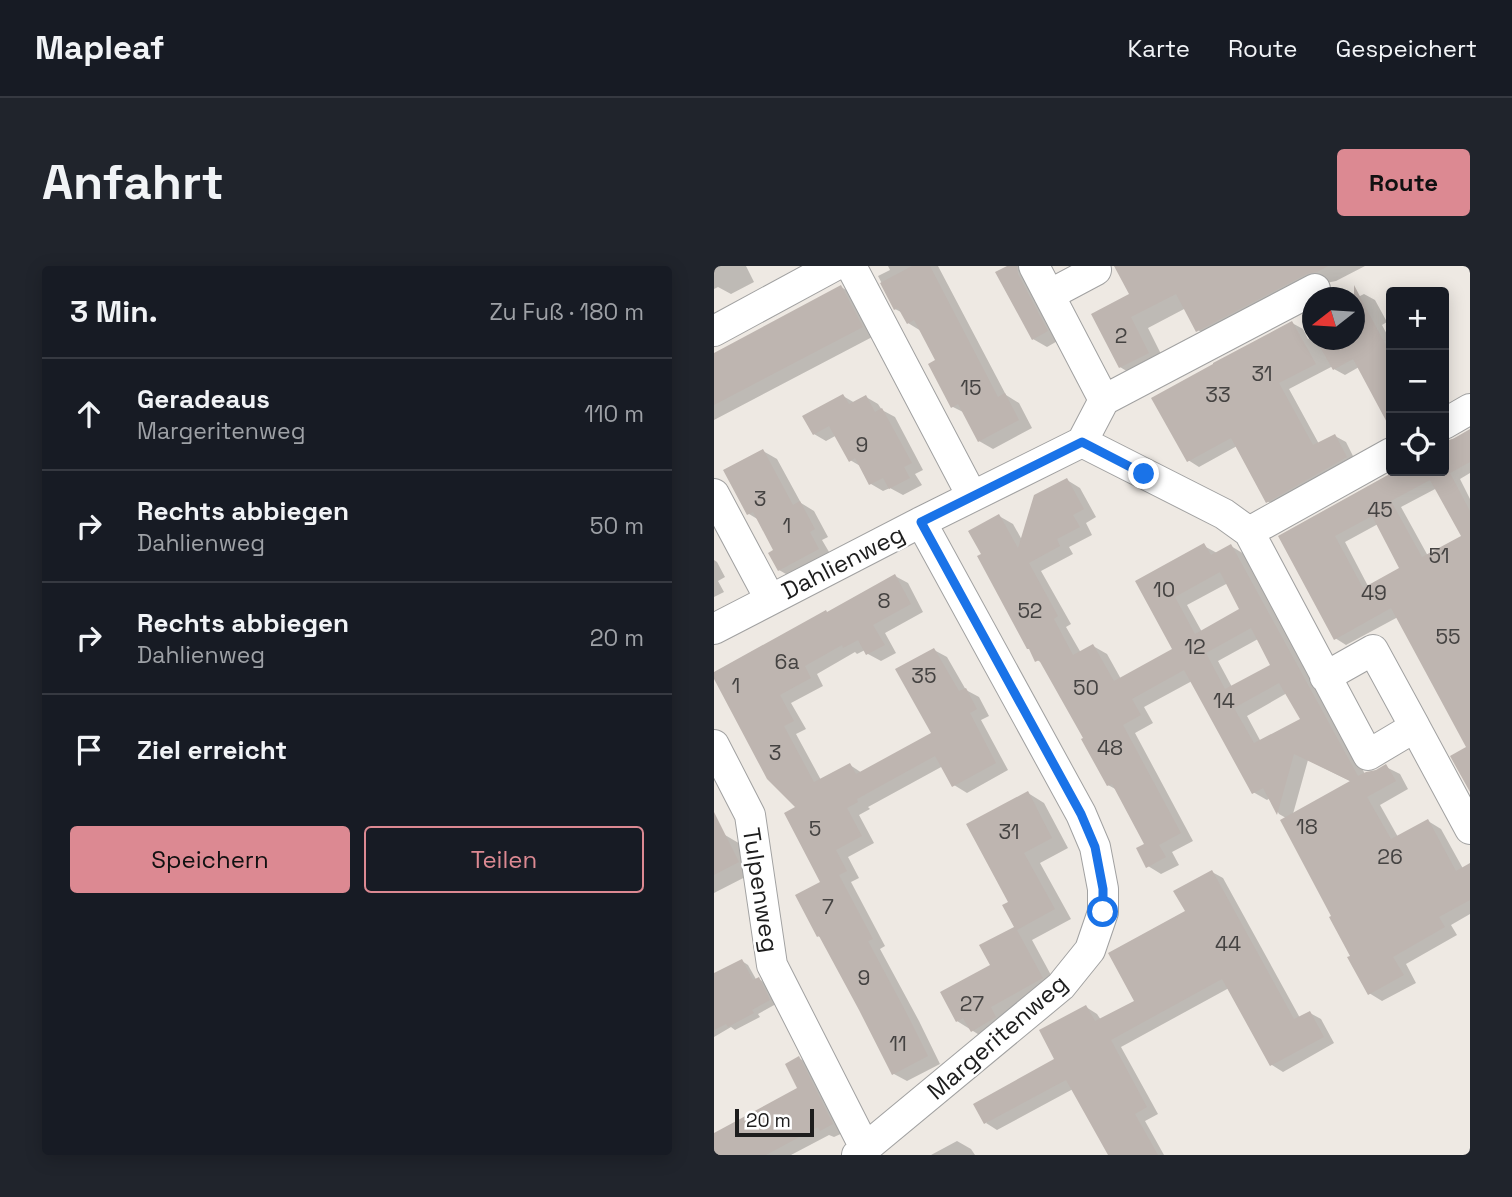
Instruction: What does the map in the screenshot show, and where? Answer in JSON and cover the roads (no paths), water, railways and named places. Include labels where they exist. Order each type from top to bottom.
[{"type":"street","points":[[714,331],[834,266]]},
{"type":"street","points":[[851,266],[972,496]]},
{"type":"street","points":[[1034,266],[1104,400]]},
{"type":"street","points":[[1049,295],[1096,270],[1094,266]]},
{"type":"street","points":[[1302,296],[1104,400],[1082,442],[1224,513],[1249,532],[1368,755],[1415,727]]},
{"type":"street","points":[[1449,421],[1470,410]]},
{"type":"street","name":"Dahlienweg","points":[[714,629],[1082,442]]},
{"type":"street","points":[[1249,532],[1386,456]]},
{"type":"street","points":[[714,494],[770,599]]},
{"type":"street","name":"Margeritenweg","points":[[861,1152],[1061,986],[1090,950],[1103,912],[1103,889],[1095,847],[1081,814],[921,522]]},
{"type":"street","points":[[1325,677],[1373,650],[1470,829]]},
{"type":"street","name":"Tulpenweg","points":[[714,746],[750,815],[772,965],[861,1152]]}]
